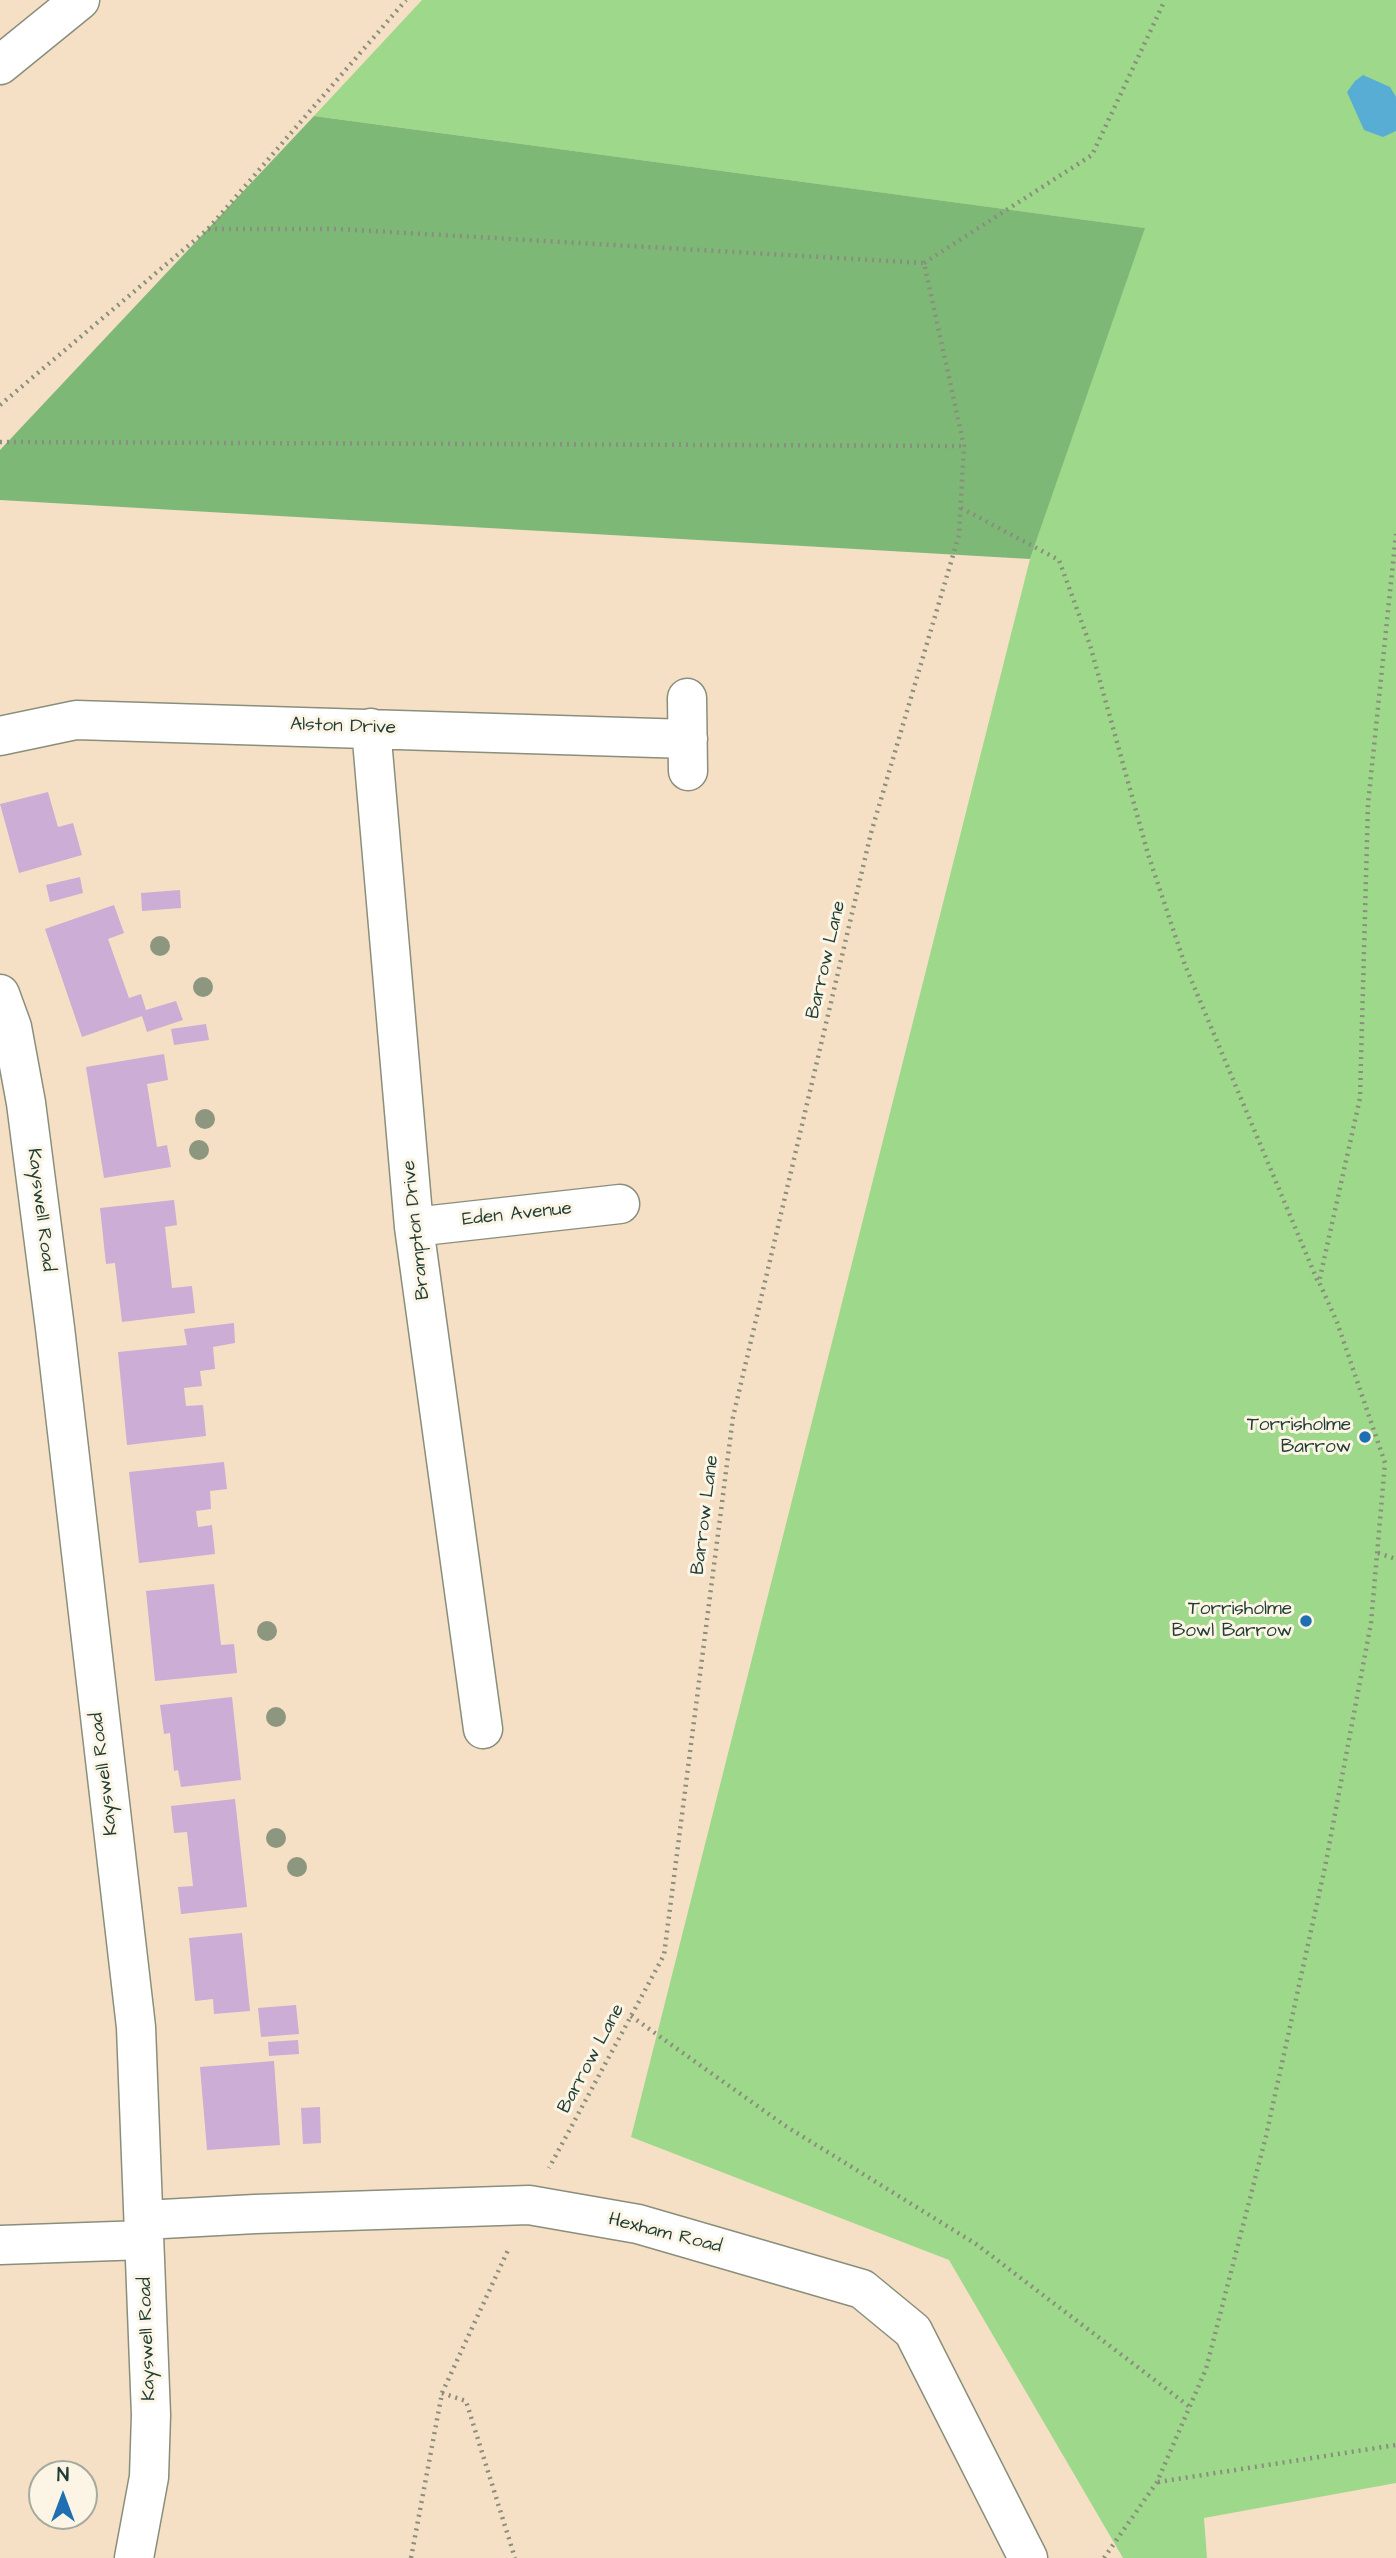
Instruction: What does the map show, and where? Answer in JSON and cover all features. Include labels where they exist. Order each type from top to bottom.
[{"type":"street","points":[[0,65],[80,0]]},
{"type":"street","name":"Alston Drive","points":[[0,736],[76,720],[371,728],[688,755],[687,698]]},
{"type":"street","name":"Brampton Drive","points":[[371,728],[414,1227],[483,1729]]},
{"type":"street","name":"Kayswell Road","points":[[0,994],[12,1027],[26,1103],[55,1328],[136,2027],[151,2414],[149,2477],[134,2558]]},
{"type":"street","name":"Eden Avenue","points":[[414,1227],[620,1204]]},
{"type":"street","name":"Hexham Road","points":[[0,2245],[144,2230],[255,2214],[529,2205],[638,2224],[862,2289],[913,2331],[1028,2558]]},
{"type":"path","points":[[0,405],[208,229],[405,0]]},
{"type":"path","points":[[208,229],[338,229],[924,263],[1092,155],[1165,0]]},
{"type":"path","name":"Barrow Lane","points":[[411,2558],[442,2393],[529,2205],[664,1955],[733,1417],[871,833],[959,535],[964,446],[924,263]]},
{"type":"path","points":[[0,442],[964,446]]},
{"type":"path","points":[[961,508],[1059,560],[1090,645],[1148,854],[1185,965],[1337,1322],[1385,1462],[1371,1623],[1325,1867],[1266,2136],[1206,2369],[1157,2482],[1104,2558]]},
{"type":"path","points":[[1319,1282],[1360,1098],[1368,804],[1396,534]]},
{"type":"path","points":[[1378,1553],[1396,1559]]},
{"type":"path","points":[[631,2016],[784,2125],[976,2244],[1190,2407]]},
{"type":"path","points":[[442,2393],[466,2401],[515,2558]]},
{"type":"path","points":[[1157,2482],[1396,2445]]},
{"type":"green space","points":[[422,0],[1396,0],[1396,2483],[1204,2518],[1207,2558],[1123,2558],[949,2260],[631,2137],[1030,559],[1144,228],[314,116]]},
{"type":"green space","points":[[314,116],[1145,228],[1030,559],[0,500],[0,450]]},
{"type":"water","points":[[1363,75],[1390,87],[1396,97],[1396,131],[1383,137],[1364,130],[1347,92]]},
{"type":"building","points":[[48,792],[58,827],[73,823],[82,855],[19,873],[0,804]]},
{"type":"building","points":[[80,877],[83,893],[50,902],[46,885]]},
{"type":"building","points":[[180,890],[181,908],[142,911],[141,893]]},
{"type":"building","points":[[114,905],[124,933],[108,939],[129,998],[141,994],[146,1010],[176,1001],[183,1020],[147,1032],[142,1016],[82,1037],[45,929]]},
{"type":"building","points":[[206,1024],[209,1040],[174,1045],[171,1029]]},
{"type":"building","points":[[164,1054],[168,1080],[147,1084],[157,1147],[167,1145],[171,1167],[104,1178],[86,1067]]},
{"type":"building","points":[[174,1200],[177,1225],[165,1227],[172,1288],[192,1286],[195,1313],[122,1322],[115,1263],[106,1264],[100,1208]]},
{"type":"building","points":[[234,1323],[235,1343],[213,1347],[215,1369],[200,1371],[202,1386],[184,1388],[186,1406],[203,1405],[206,1436],[127,1445],[118,1352],[187,1345],[184,1329]]},
{"type":"building","points":[[224,1462],[227,1489],[210,1491],[211,1509],[196,1511],[198,1527],[212,1525],[215,1554],[139,1563],[129,1472]]},
{"type":"building","points":[[214,1584],[221,1645],[234,1644],[237,1673],[155,1681],[146,1591]]},
{"type":"building","points":[[232,1697],[241,1780],[181,1787],[178,1770],[174,1771],[170,1733],[164,1734],[160,1705]]},
{"type":"building","points":[[235,1799],[247,1907],[181,1914],[178,1887],[193,1886],[187,1832],[174,1833],[171,1806]]},
{"type":"building","points":[[242,1933],[250,2011],[214,2014],[213,1999],[195,2001],[189,1938]]},
{"type":"building","points":[[296,2005],[299,2034],[261,2037],[258,2008]]},
{"type":"building","points":[[298,2040],[299,2054],[269,2056],[268,2042]]},
{"type":"building","points":[[274,2061],[280,2145],[207,2150],[200,2067]]},
{"type":"building","points":[[320,2107],[321,2143],[303,2144],[301,2108]]},
{"type":"place","name":"Torrisholme Barrow","points":[[1365,1437]]},
{"type":"place","name":"Torrisholme Bowl Barrow","points":[[1306,1621]]}]
